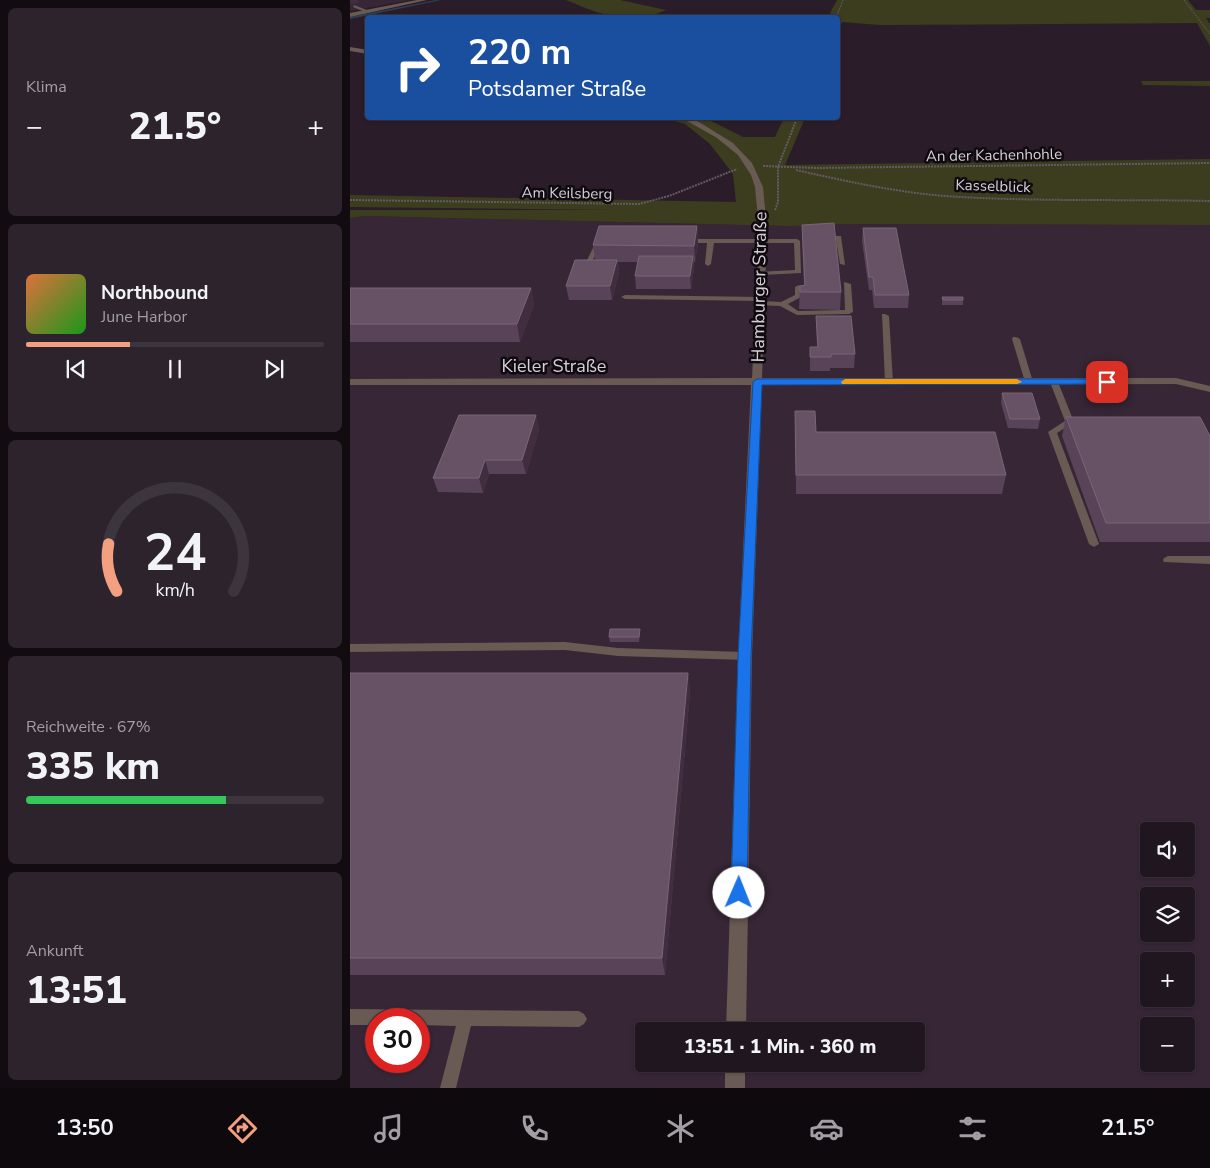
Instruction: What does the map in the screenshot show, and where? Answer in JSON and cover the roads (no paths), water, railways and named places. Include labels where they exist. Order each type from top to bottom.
[{"type":"street","points":[[350,14],[424,0]]},
{"type":"street","points":[[350,50],[365,52]]},
{"type":"street","name":"Hamburger Straße","points":[[689,120],[722,137],[742,156],[750,167],[758,185],[762,241],[745,656],[736,1022]]},
{"type":"street","name":"Kieler Straße","points":[[350,382],[1176,381],[1210,389]]},
{"type":"street","points":[[735,1072],[735,1088]]},
{"type":"lane","points":[[354,6],[366,12]]},
{"type":"lane","points":[[816,237],[839,237],[843,264]]},
{"type":"lane","points":[[673,241],[800,240],[799,272],[761,272]]},
{"type":"lane","points":[[588,264],[598,241],[607,241]]},
{"type":"lane","points":[[708,264],[711,241]]},
{"type":"lane","points":[[625,297],[760,301],[782,304],[797,313],[849,312],[847,284]]},
{"type":"lane","points":[[782,304],[799,296],[799,287]]},
{"type":"lane","points":[[885,316],[889,382]]},
{"type":"lane","points":[[1016,340],[1029,382]]},
{"type":"lane","points":[[1054,382],[1075,422],[1052,432],[1094,544]]},
{"type":"lane","points":[[1168,560],[1210,560]]},
{"type":"lane","points":[[350,648],[565,646],[618,652],[745,656]]},
{"type":"lane","points":[[350,1017],[579,1019]]},
{"type":"lane","points":[[448,1088],[465,1018]]},
{"type":"waterway","points":[[350,18],[440,0]]}]
